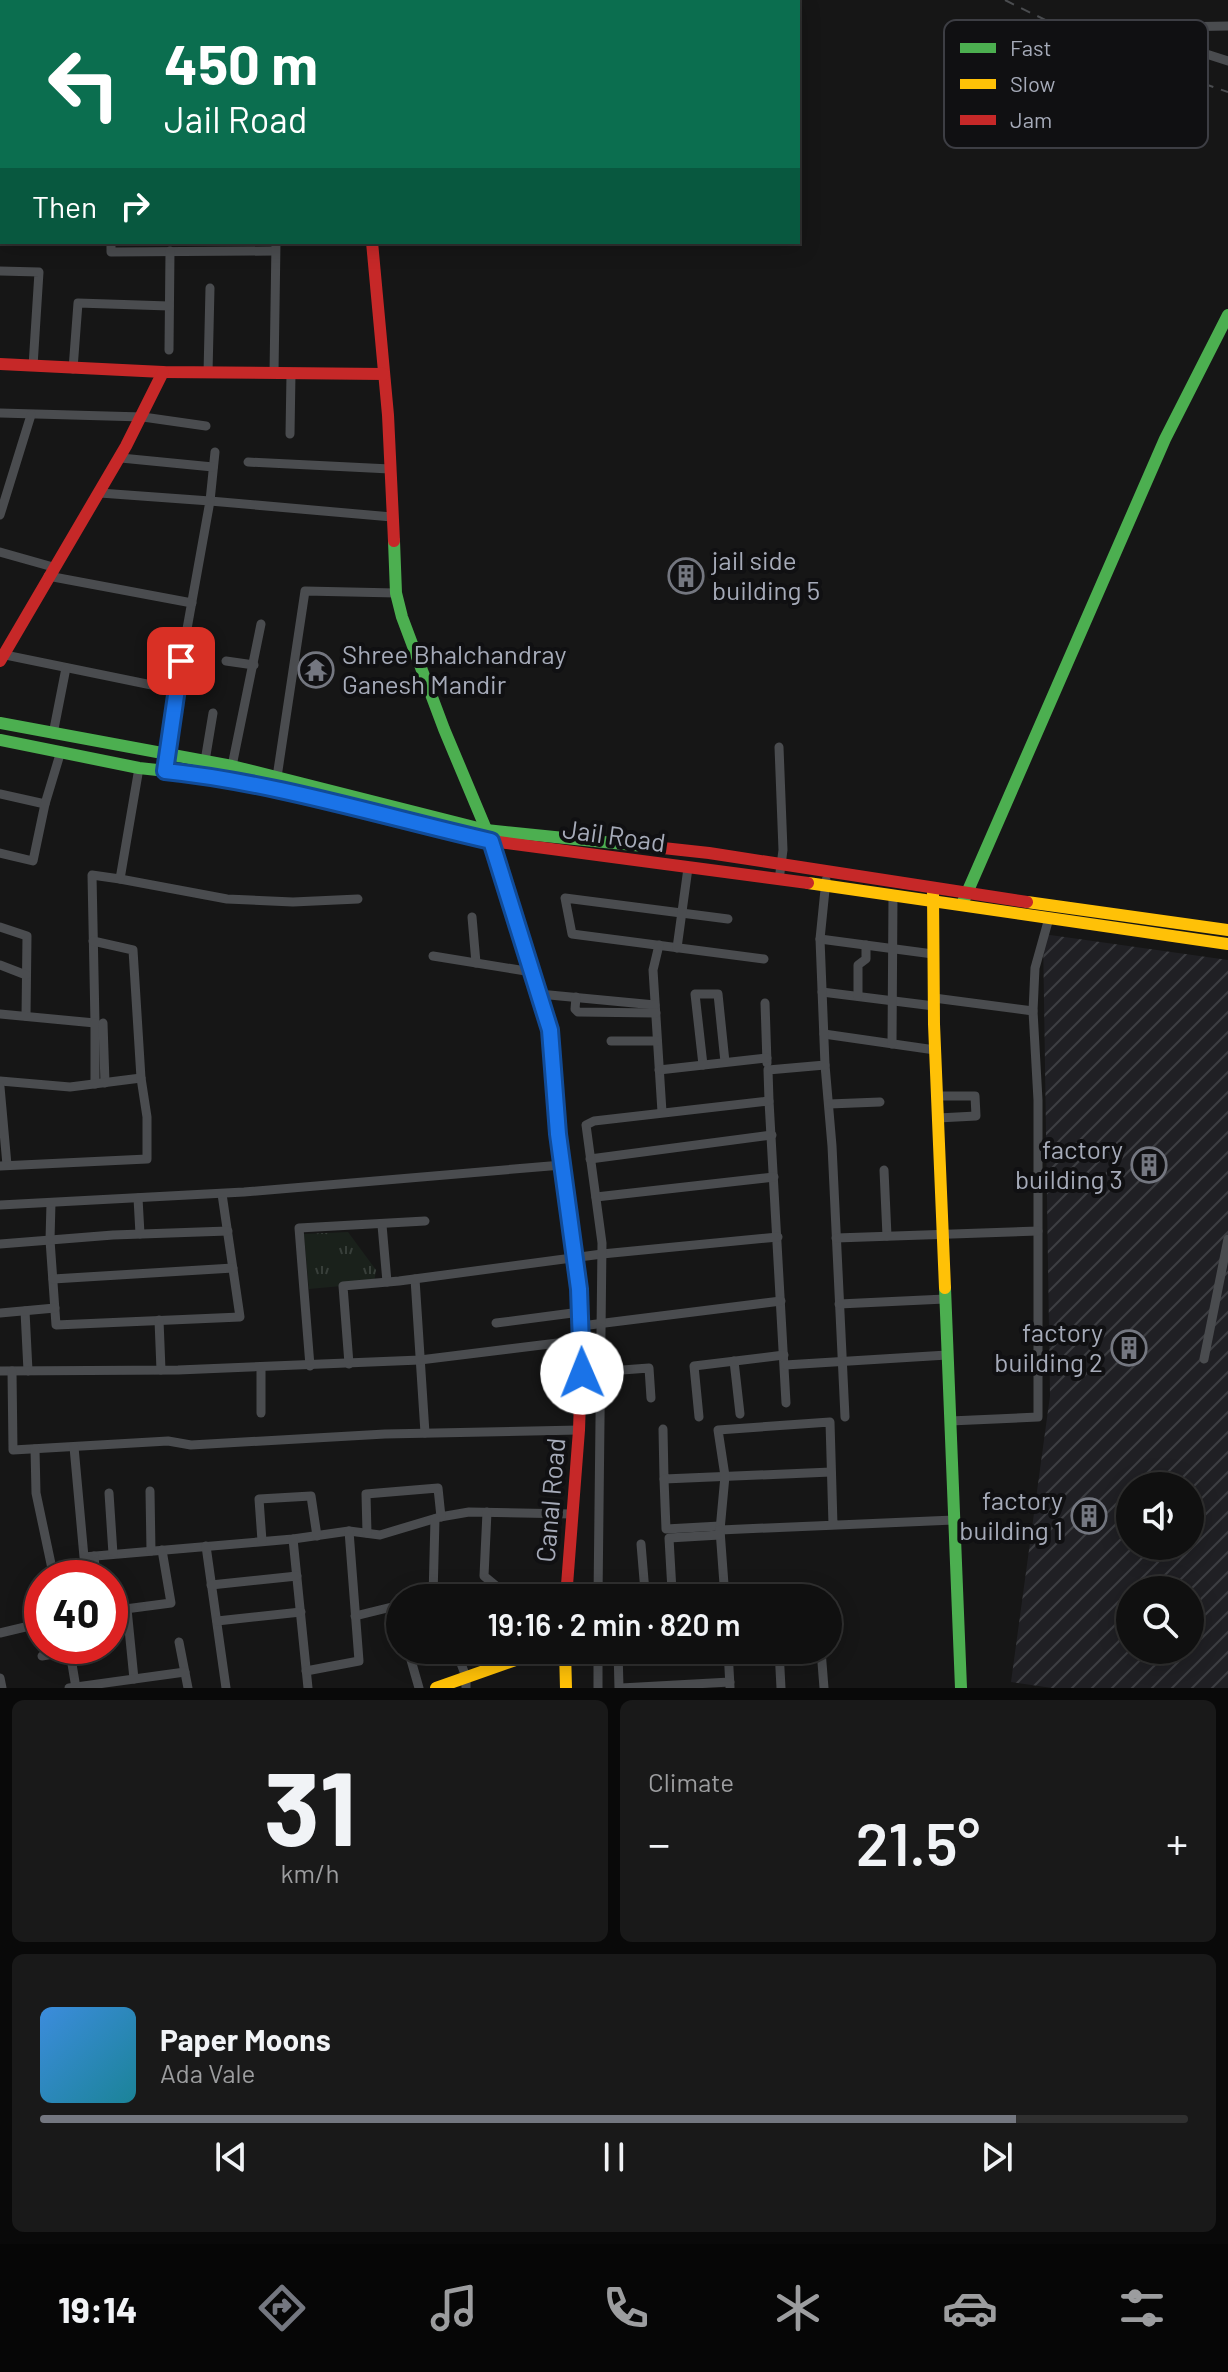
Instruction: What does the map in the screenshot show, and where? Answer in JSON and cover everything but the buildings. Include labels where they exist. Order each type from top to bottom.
[{"type":"street","points":[[1208,26],[1228,26]]},
{"type":"street","points":[[1208,55],[1228,61]]},
{"type":"street","points":[[111,244],[111,252],[276,246],[274,373]]},
{"type":"street","name":"Canal Road","points":[[372,244],[384,374],[396,593],[407,631],[488,836],[550,1030],[562,1165],[576,1258],[582,1340],[579,1430],[567,1584]]},
{"type":"street","points":[[169,350],[170,251]]},
{"type":"street","points":[[0,271],[39,272],[33,366]]},
{"type":"street","points":[[208,373],[210,288]]},
{"type":"street","points":[[73,369],[78,303],[169,306]]},
{"type":"street","points":[[1228,315],[1165,439],[964,900],[1128,915],[1228,930]]},
{"type":"street","points":[[1,367],[384,374]]},
{"type":"street","points":[[163,372],[121,458],[50,571],[1,657],[176,690]]},
{"type":"street","points":[[290,434],[291,374]]},
{"type":"street","points":[[0,413],[143,417],[206,426]]},
{"type":"street","points":[[0,515],[31,415]]},
{"type":"street","points":[[165,771],[176,690],[210,501],[215,452]]},
{"type":"street","points":[[121,458],[213,467]]},
{"type":"street","points":[[248,462],[390,469]]},
{"type":"street","points":[[100,493],[392,517]]},
{"type":"street","points":[[0,552],[50,571],[192,603]]},
{"type":"street","points":[[277,777],[305,591],[396,593]]},
{"type":"street","points":[[232,766],[261,624]]},
{"type":"street","points":[[226,661],[254,665]]},
{"type":"street","points":[[53,734],[66,668]]},
{"type":"street","points":[[205,761],[213,713]]},
{"type":"street","points":[[0,723],[232,766],[488,836],[709,853],[827,871],[933,894],[935,1050],[961,1688]]},
{"type":"street","name":"Jail Road","points":[[0,740],[139,768],[203,775],[488,836],[688,868],[893,895],[933,894],[1049,918],[1228,944]]},
{"type":"street","points":[[779,747],[783,850],[779,880]]},
{"type":"street","points":[[0,853],[33,861],[45,804],[61,751]]},
{"type":"street","points":[[120,879],[139,768]]},
{"type":"street","points":[[0,794],[45,804]]},
{"type":"street","points":[[677,948],[688,868]]},
{"type":"street","points":[[827,871],[820,939],[845,1417]]},
{"type":"street","points":[[100,1083],[92,875],[227,899],[293,902],[358,899]]},
{"type":"street","points":[[892,1044],[893,895]]},
{"type":"street","points":[[728,919],[565,898],[572,934],[764,959]]},
{"type":"street","points":[[1125,929],[1128,915]]},
{"type":"street","points":[[472,917],[476,963]]},
{"type":"street","points":[[950,1421],[1038,1417],[1038,1100],[1033,1011],[1035,968],[1049,918]]},
{"type":"street","points":[[0,927],[27,936],[26,1016]]},
{"type":"street","points":[[820,939],[933,954]]},
{"type":"street","points":[[0,1087],[4,1166],[147,1159],[147,1117],[141,1078],[133,950],[93,941]]},
{"type":"street","points":[[659,945],[653,970],[662,1112]]},
{"type":"street","points":[[858,996],[858,965],[866,959],[866,945]]},
{"type":"street","points":[[433,956],[532,972]]},
{"type":"street","points":[[0,965],[26,975]]},
{"type":"street","points":[[822,992],[1033,1011]]},
{"type":"street","points":[[539,994],[655,1009]]},
{"type":"street","points":[[703,1065],[695,994],[718,994],[725,1062]]},
{"type":"street","points":[[765,1003],[786,1403]]},
{"type":"street","points":[[0,1014],[99,1023]]},
{"type":"street","points":[[824,1034],[935,1050]]},
{"type":"street","points":[[611,1041],[657,1041]]},
{"type":"street","points":[[659,1070],[767,1058]]},
{"type":"street","points":[[768,1070],[825,1065]]},
{"type":"street","points":[[0,1081],[70,1087],[141,1078]]},
{"type":"street","points":[[937,1096],[975,1096],[976,1116],[938,1118]]},
{"type":"street","points":[[598,1584],[602,1254],[586,1125],[594,1121],[662,1112],[769,1101]]},
{"type":"street","points":[[829,1104],[880,1102]]},
{"type":"street","points":[[590,1159],[772,1135]]},
{"type":"street","points":[[0,1205],[222,1194],[562,1165]]},
{"type":"street","points":[[884,1170],[887,1236]]},
{"type":"street","points":[[596,1197],[774,1177]]},
{"type":"street","points":[[51,1203],[50,1240],[56,1325],[240,1317],[222,1194]]},
{"type":"street","points":[[138,1198],[140,1234]]},
{"type":"street","points":[[310,1366],[299,1228],[425,1221]]},
{"type":"street","points":[[382,1225],[387,1282]]},
{"type":"street","points":[[0,1244],[228,1231]]},
{"type":"street","points":[[836,1238],[1038,1231]]},
{"type":"street","points":[[349,1364],[343,1286],[602,1254],[778,1237]]},
{"type":"street","points":[[1204,1359],[1228,1239]]},
{"type":"street","points":[[53,1279],[233,1268]]},
{"type":"street","points":[[415,1279],[425,1433]]},
{"type":"street","points":[[839,1304],[945,1299]]},
{"type":"street","points":[[581,1326],[781,1301]]},
{"type":"street","points":[[0,1313],[55,1308]]},
{"type":"street","points":[[25,1311],[28,1371]]},
{"type":"street","points":[[496,1323],[580,1312]]},
{"type":"street","points":[[159,1320],[161,1370]]},
{"type":"street","points":[[0,1371],[349,1364],[420,1360],[582,1340]]},
{"type":"street","points":[[699,1417],[694,1366],[734,1361],[842,1362],[947,1355]]},
{"type":"street","points":[[734,1361],[740,1414]]},
{"type":"street","points":[[261,1367],[261,1413]]},
{"type":"street","points":[[582,1373],[649,1368],[651,1398]]},
{"type":"street","points":[[12,1371],[13,1450]]},
{"type":"street","points":[[723,1584],[720,1530],[725,1476],[718,1430],[830,1422],[833,1525]]},
{"type":"street","points":[[663,1429],[666,1529],[720,1530],[954,1520]]},
{"type":"street","points":[[0,1450],[168,1441],[191,1445],[425,1433],[579,1430]]},
{"type":"street","points":[[74,1447],[84,1557],[293,1539],[349,1531],[394,1533],[438,1518],[469,1512],[572,1514]]},
{"type":"street","points":[[35,1449],[36,1493],[50,1560]]},
{"type":"street","points":[[664,1479],[831,1472]]},
{"type":"street","points":[[367,1533],[366,1494],[438,1488],[433,1584]]},
{"type":"street","points":[[128,1609],[171,1603],[157,1550],[150,1491]]},
{"type":"street","points":[[109,1493],[113,1554]]},
{"type":"street","points":[[262,1541],[259,1499],[311,1496],[317,1536]]},
{"type":"street","points":[[487,1512],[484,1576],[494,1584]]},
{"type":"street","points":[[672,1584],[669,1538],[720,1530]]},
{"type":"street","points":[[306,1671],[359,1661],[349,1531]]},
{"type":"street","points":[[293,1539],[308,1688]]},
{"type":"street","points":[[641,1544],[644,1584]]},
{"type":"street","points":[[206,1546],[226,1688]]},
{"type":"street","points":[[94,1556],[94,1560]]},
{"type":"street","points":[[211,1585],[297,1576]]},
{"type":"street","points":[[355,1616],[386,1608]]},
{"type":"street","points":[[217,1621],[301,1612]]},
{"type":"street","points":[[128,1619],[134,1679]]},
{"type":"street","points":[[0,1633],[24,1627]]},
{"type":"street","points":[[179,1642],[188,1688]]},
{"type":"street","points":[[72,1664],[76,1688]]},
{"type":"street","points":[[412,1664],[419,1688]]},
{"type":"street","points":[[436,1688],[466,1683],[505,1664]]},
{"type":"street","points":[[565,1664],[566,1688]]},
{"type":"street","points":[[598,1664],[598,1688]]},
{"type":"street","points":[[619,1664],[620,1688],[730,1685],[729,1664]]},
{"type":"street","points":[[780,1664],[781,1688]]},
{"type":"street","points":[[822,1664],[824,1688]]},
{"type":"street","points":[[69,1688],[185,1672]]},
{"type":"street","points":[[0,1678],[2,1688]]},
{"type":"shaded area","points":[[1043,934],[1228,960],[1228,1688],[1052,1688],[1011,1682],[1050,1396]]},
{"type":"green space","points":[[348,1232],[376,1270],[374,1283],[309,1289],[304,1234]]},
{"type":"railway","points":[[1005,0],[1047,20]]},
{"type":"railway","points":[[1208,85],[1228,92]]},
{"type":"traffic: fast","points":[[963,902],[1165,439],[1228,315]]},
{"type":"traffic: fast","points":[[394,541],[396,593],[402,617],[491,841],[514,915]]},
{"type":"traffic: fast","points":[[0,723],[232,766],[486,830],[663,848]]},
{"type":"traffic: fast","points":[[0,740],[139,768],[203,775],[452,832]]},
{"type":"traffic: fast","points":[[945,1288],[961,1688]]},
{"type":"traffic: slow","points":[[808,883],[1228,944]]},
{"type":"traffic: slow","points":[[933,892],[934,1024],[945,1288]]},
{"type":"traffic: slow","points":[[1027,902],[1228,930]]},
{"type":"traffic: slow","points":[[436,1688],[504,1664]]},
{"type":"traffic: slow","points":[[565,1664],[566,1688]]},
{"type":"traffic: jam","points":[[372,244],[388,415],[394,541]]},
{"type":"traffic: jam","points":[[0,364],[163,372],[384,374]]},
{"type":"traffic: jam","points":[[0,661],[126,446],[163,372]]},
{"type":"traffic: jam","points":[[452,832],[491,841],[808,883]]},
{"type":"traffic: jam","points":[[663,848],[1027,902]]},
{"type":"traffic: jam","points":[[514,915],[550,1030],[558,1134],[576,1258],[582,1340],[579,1430],[567,1584]]},
{"type":"place","name":"jail side building 5","points":[[686,576]]},
{"type":"place","name":"Shree Bhalchandray Ganesh Mandir","points":[[316,670]]},
{"type":"place","name":"factory building 3","points":[[1149,1165]]},
{"type":"place","name":"factory building 2","points":[[1129,1348]]},
{"type":"place","name":"factory building 1","points":[[1089,1516]]},
{"type":"route","points":[[181,661],[165,771],[203,775],[273,790],[491,841],[550,1030],[558,1134],[579,1289],[582,1373]]}]
